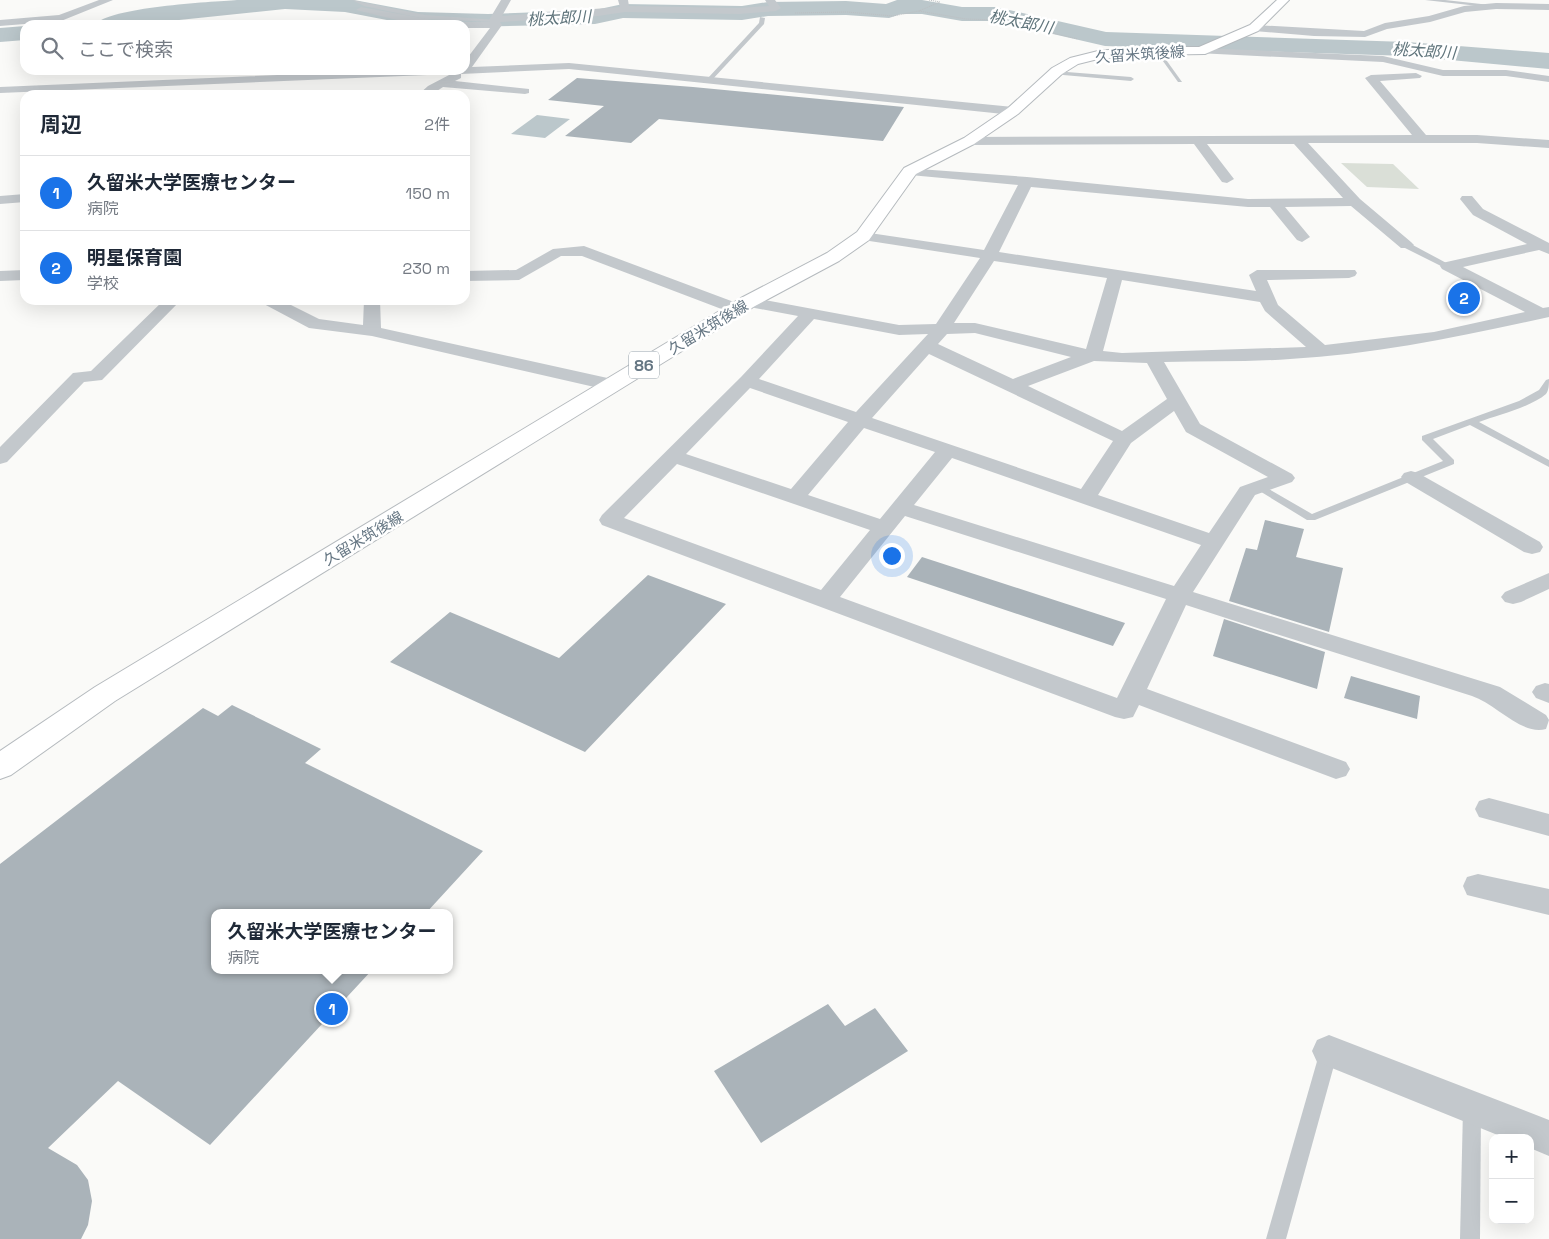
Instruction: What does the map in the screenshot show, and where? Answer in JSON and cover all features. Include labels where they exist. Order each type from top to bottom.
[{"type":"main road","name":"久留米筑後線","points":[[0,767],[105,694],[743,306],[833,257],[863,236],[910,171],[969,141],[1013,111],[1054,73],[1074,60],[1098,55],[1157,51],[1201,51],[1254,28],[1283,0]]},
{"type":"street","points":[[37,20],[61,18],[108,0]]},
{"type":"street","points":[[470,60],[506,0]]},
{"type":"street","points":[[470,22],[598,13],[624,4],[662,0]]},
{"type":"street","points":[[624,4],[740,11],[776,8],[770,0]]},
{"type":"street","points":[[1524,0],[1549,19]]},
{"type":"street","points":[[1254,28],[1314,34],[1365,34],[1385,26],[1430,19],[1464,9],[1496,6],[1549,8]]},
{"type":"street","points":[[361,10],[405,20]]},
{"type":"street","points":[[0,23],[20,21]]},
{"type":"street","points":[[1201,51],[1383,59],[1443,73]]},
{"type":"street","points":[[470,70],[569,66],[1013,111]]},
{"type":"street","points":[[1421,138],[1371,78],[1443,73],[1506,73],[1549,78]]},
{"type":"street","points":[[0,90],[349,75]]},
{"type":"street","points":[[430,90],[452,80],[458,75]]},
{"type":"street","points":[[138,90],[143,84]]},
{"type":"street","points":[[442,84],[524,91]]},
{"type":"street","points":[[490,100],[502,89]]},
{"type":"street","points":[[969,141],[1477,138],[1549,144]]},
{"type":"street","points":[[1197,139],[1227,179]]},
{"type":"street","points":[[1297,139],[1355,202],[1406,245]]},
{"type":"street","points":[[910,171],[1248,202],[1355,202]]},
{"type":"street","points":[[795,498],[859,421],[942,330],[989,256],[1027,181]]},
{"type":"street","points":[[0,200],[20,198]]},
{"type":"street","points":[[1467,198],[1478,212],[1545,247]]},
{"type":"street","points":[[1273,202],[1302,237]]},
{"type":"street","points":[[863,236],[1268,298]]},
{"type":"street","points":[[1448,266],[1545,247]]},
{"type":"street","points":[[470,276],[519,275],[558,252],[584,251],[743,306],[810,313],[899,330],[975,328],[1093,355],[1153,358],[1322,350],[1434,337],[1544,312]]},
{"type":"street","points":[[1448,266],[1544,312]]},
{"type":"street","points":[[1322,350],[1271,307],[1257,275],[1349,274]]},
{"type":"street","points":[[0,276],[20,275]]},
{"type":"street","points":[[1093,355],[1116,275]]},
{"type":"street","points":[[0,458],[79,377],[96,376],[168,305]]},
{"type":"street","points":[[286,305],[315,324],[372,331],[612,385]]},
{"type":"street","points":[[372,305],[372,331]]},
{"type":"street","points":[[810,313],[747,381],[610,520],[1124,710],[1179,595],[1247,491],[1285,478],[1193,428],[1153,358]]},
{"type":"street","points":[[927,346],[1124,439]]},
{"type":"street","points":[[1012,386],[1093,355]]},
{"type":"street","points":[[747,381],[1215,542]]},
{"type":"street","points":[[1086,499],[1124,439],[1177,400]]},
{"type":"street","points":[[826,600],[947,451]]},
{"type":"street","points":[[673,456],[884,528]]},
{"type":"street","points":[[1411,477],[1532,546]]},
{"type":"street","points":[[901,508],[1491,693],[1537,722]]},
{"type":"street","points":[[1513,597],[1549,580]]},
{"type":"street","points":[[1132,693],[1336,769]]},
{"type":"street","points":[[1489,809],[1549,825]]},
{"type":"street","points":[[1478,886],[1549,902]]},
{"type":"street","points":[[1329,1051],[1549,1138]]},
{"type":"lane","points":[[355,0],[366,5],[425,17],[495,21]]},
{"type":"lane","points":[[1428,0],[1496,6]]},
{"type":"lane","points":[[710,79],[762,23],[762,18]]},
{"type":"lane","points":[[1157,51],[1180,81]]},
{"type":"lane","points":[[1054,73],[1131,79]]},
{"type":"lane","points":[[1406,245],[1448,266]]},
{"type":"lane","points":[[1258,487],[1311,518],[1450,462],[1426,438],[1522,403],[1542,392],[1549,382]]},
{"type":"lane","points":[[1472,422],[1549,464]]},
{"type":"lane","points":[[1276,1239],[1329,1051]]},
{"type":"lane","points":[[1470,1239],[1472,1108]]},
{"type":"path","points":[[929,0],[940,2],[919,11],[966,19],[996,20],[1082,40]]},
{"type":"shaded area","points":[[537,115],[570,119],[545,138],[511,134]]},
{"type":"shaded area","points":[[1341,163],[1393,164],[1419,189],[1367,187]]},
{"type":"building","points":[[577,78],[904,107],[883,141],[659,119],[631,143],[565,136],[604,106],[548,100]]},
{"type":"building","points":[[1265,520],[1304,529],[1296,557],[1343,568],[1329,632],[1229,601],[1246,548],[1257,550]]},
{"type":"building","points":[[922,557],[1125,623],[1113,646],[907,577]]},
{"type":"building","points":[[648,575],[726,604],[585,752],[390,662],[450,612],[559,658]]},
{"type":"building","points":[[1224,619],[1325,652],[1317,689],[1213,656]]},
{"type":"building","points":[[1351,676],[1420,696],[1417,719],[1344,698]]},
{"type":"building","points":[[232,705],[321,749],[305,763],[483,851],[430,909],[211,909],[211,974],[368,974],[210,1145],[118,1081],[48,1148],[77,1165],[88,1180],[92,1201],[88,1225],[81,1239],[0,1239],[0,864],[203,708],[218,716]]},
{"type":"building","points":[[828,1004],[845,1026],[875,1008],[908,1051],[761,1143],[714,1071]]},
{"type":"waterway","name":"桃太郎川","points":[[123,20],[133,17],[285,2],[345,5],[418,19],[453,20]]},
{"type":"waterway","name":"桃太郎川","points":[[470,20],[595,17],[623,11],[742,13],[768,9],[846,8],[889,11],[897,7],[922,7],[962,14],[996,14],[1069,29],[1105,39],[1407,49],[1549,61]]},
{"type":"waterway","name":"桃太郎川","points":[[0,35],[20,33]]},
{"type":"place","name":"明星保育園","points":[[1464,298]]},
{"type":"place","name":"久留米大学医療センター","points":[[332,1009]]}]
